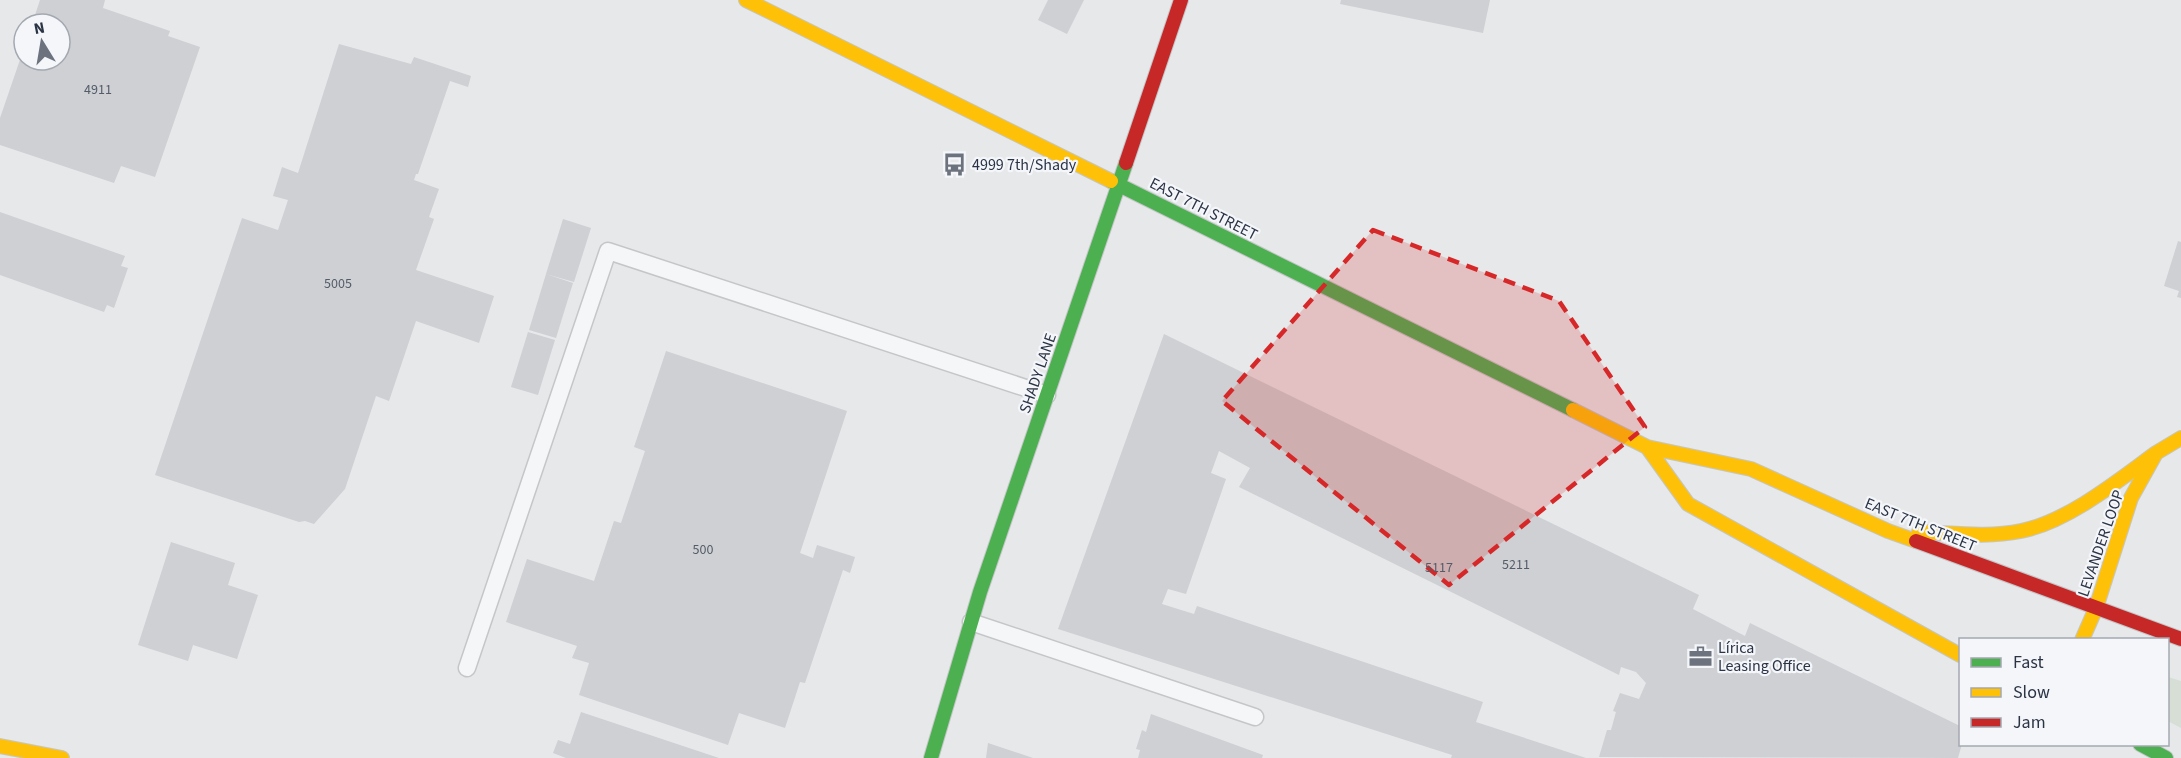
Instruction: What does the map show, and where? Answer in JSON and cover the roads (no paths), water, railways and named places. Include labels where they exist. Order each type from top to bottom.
[{"type":"main road","name":"EAST 7TH STREET","points":[[746,0],[1119,183],[1647,447],[1751,469],[1888,531],[2181,639]]},
{"type":"main road","name":"SHADY LANE","points":[[931,758],[971,622],[1181,0]]},
{"type":"main road","name":"LEVANDER LOOP","points":[[2082,638],[2096,608],[2131,498],[2156,453],[2181,438]]},
{"type":"main road","name":"EAST 7TH STREET","points":[[1647,447],[1688,504],[1959,654]]},
{"type":"main road","points":[[1888,531],[1987,535],[2022,531],[2061,516],[2096,496],[2156,453]]},
{"type":"main road","points":[[0,746],[62,758]]},
{"type":"main road","points":[[2144,746],[2166,758]]},
{"type":"lane","points":[[467,668],[608,251],[1047,395]]},
{"type":"lane","points":[[971,622],[1255,717]]},
{"type":"place","name":"4999 7th/Shady","points":[[954,164]]},
{"type":"place","name":"Lírica Leasing Office","points":[[1700,656]]}]
